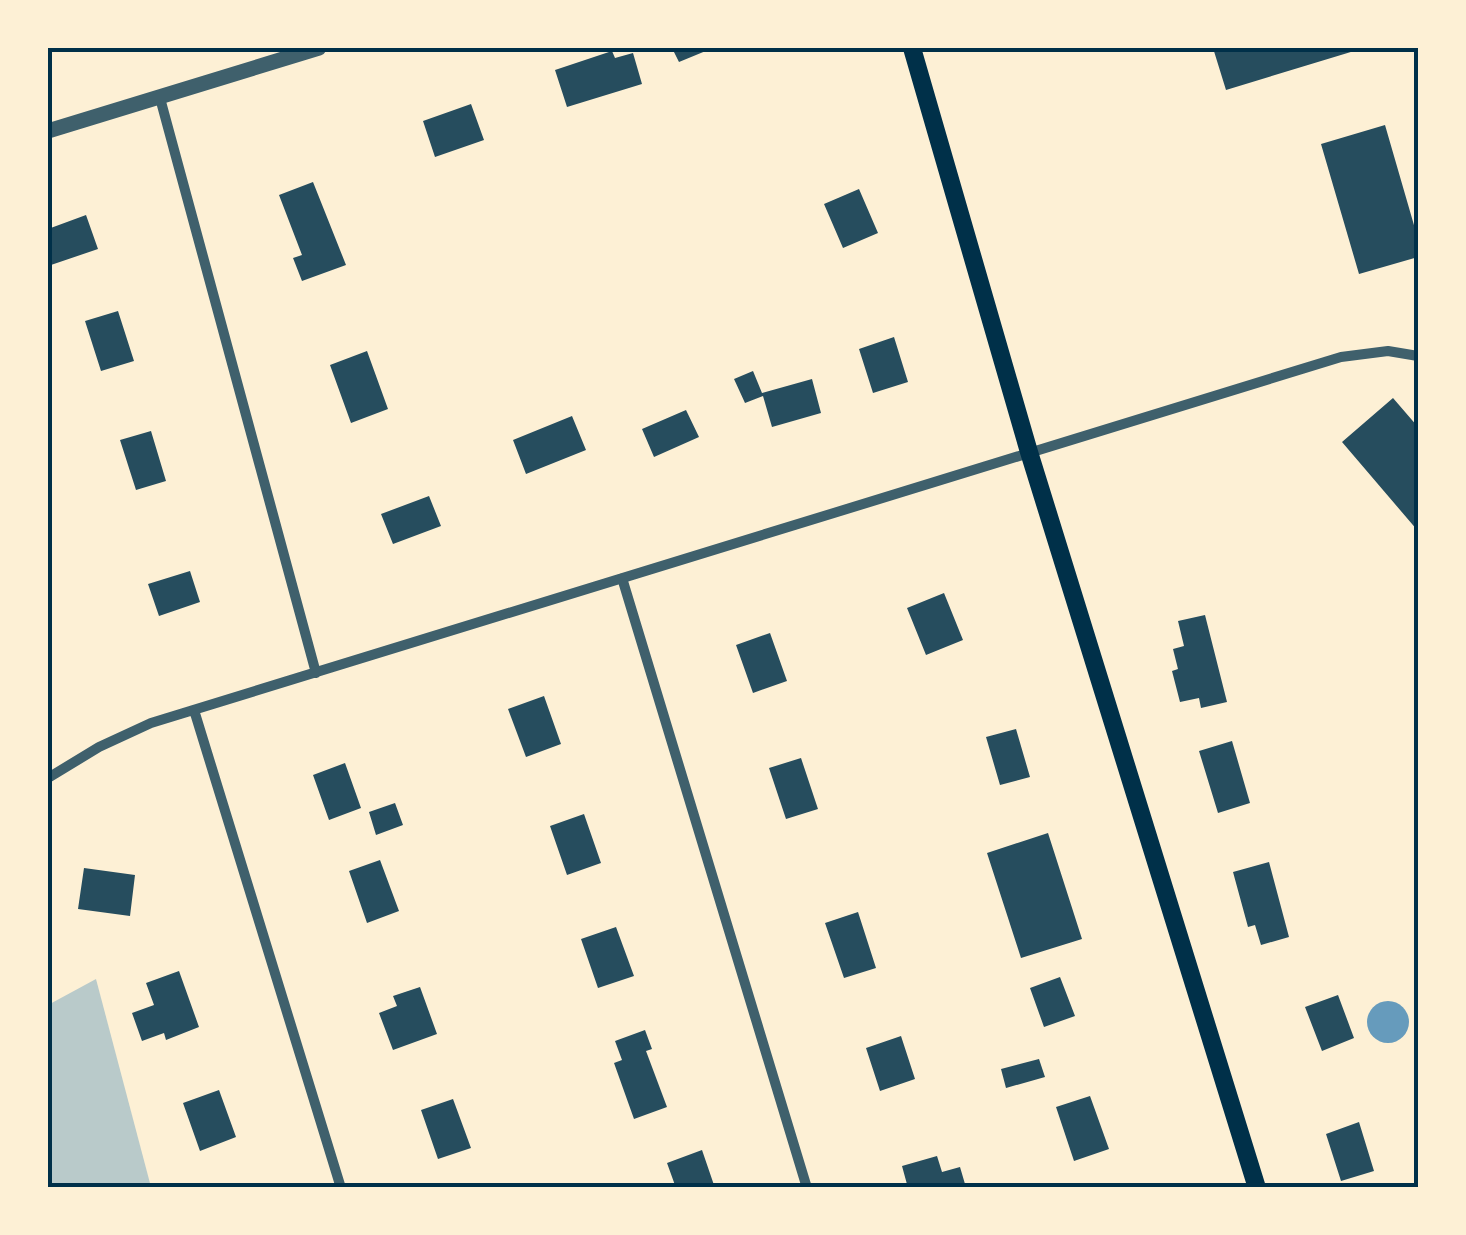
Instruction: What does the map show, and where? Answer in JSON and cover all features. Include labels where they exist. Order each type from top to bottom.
[{"type":"main road","points":[[912,48],[1029,452],[1256,1188]]},
{"type":"street","points":[[48,131],[319,48]]},
{"type":"street","points":[[160,98],[316,672]]},
{"type":"street","points":[[48,778],[99,747],[152,723],[1029,452],[1341,356],[1388,351],[1418,356]]},
{"type":"street","points":[[622,578],[808,1188]]},
{"type":"street","points":[[194,710],[341,1188]]},
{"type":"shaded area","points":[[96,979],[151,1187],[48,1187],[48,1005]]},
{"type":"water","points":[[1388,1001],[1403,1007],[1409,1022],[1403,1037],[1388,1043],[1373,1037],[1367,1022],[1373,1007]]},
{"type":"building","points":[[672,48],[713,48],[679,62]]},
{"type":"building","points":[[1213,48],[1364,48],[1226,90]]},
{"type":"building","points":[[612,51],[615,58],[633,53],[642,84],[567,107],[555,70]]},
{"type":"building","points":[[471,104],[484,140],[435,157],[423,121]]},
{"type":"building","points":[[1385,125],[1418,239],[1418,257],[1359,274],[1321,144]]},
{"type":"building","points":[[313,182],[346,265],[302,281],[293,258],[302,255],[279,195]]},
{"type":"building","points":[[859,189],[878,233],[843,248],[824,204]]},
{"type":"building","points":[[86,215],[98,249],[48,266],[48,229]]},
{"type":"building","points":[[118,311],[134,361],[101,371],[85,321]]},
{"type":"building","points":[[894,337],[908,382],[873,393],[859,349]]},
{"type":"building","points":[[367,351],[388,409],[351,423],[330,365]]},
{"type":"building","points":[[753,371],[762,393],[812,379],[821,413],[772,427],[763,396],[745,403],[734,379]]},
{"type":"building","points":[[1393,398],[1418,427],[1418,531],[1342,442]]},
{"type":"building","points":[[686,410],[699,437],[654,457],[642,429]]},
{"type":"building","points":[[572,416],[586,450],[526,474],[513,440]]},
{"type":"building","points":[[151,431],[166,481],[136,490],[120,440]]},
{"type":"building","points":[[429,496],[441,526],[393,544],[381,514]]},
{"type":"building","points":[[190,571],[200,602],[159,616],[148,584]]},
{"type":"building","points":[[944,593],[963,640],[926,655],[907,608]]},
{"type":"building","points":[[1205,615],[1227,702],[1201,708],[1199,698],[1180,702],[1172,671],[1178,669],[1173,649],[1184,646],[1178,621]]},
{"type":"building","points":[[770,633],[787,681],[753,693],[736,645]]},
{"type":"building","points":[[544,696],[561,744],[526,757],[508,709]]},
{"type":"building","points":[[1016,729],[1030,777],[1000,785],[986,737]]},
{"type":"building","points":[[1232,741],[1250,803],[1218,813],[1199,751]]},
{"type":"building","points":[[801,758],[818,809],[786,819],[769,768]]},
{"type":"building","points":[[345,763],[361,808],[329,820],[313,775]]},
{"type":"building","points":[[395,803],[403,825],[376,835],[369,812]]},
{"type":"building","points":[[584,814],[601,863],[567,875],[550,826]]},
{"type":"building","points":[[1048,833],[1082,939],[1021,958],[987,853]]},
{"type":"building","points":[[380,860],[399,911],[367,923],[349,871]]},
{"type":"building","points":[[1269,862],[1289,937],[1261,945],[1255,925],[1248,927],[1233,872]]},
{"type":"building","points":[[84,868],[135,875],[130,916],[78,909]]},
{"type":"building","points":[[858,912],[876,968],[844,978],[825,923]]},
{"type":"building","points":[[616,927],[634,976],[598,988],[581,939]]},
{"type":"building","points":[[179,971],[199,1027],[166,1040],[164,1033],[142,1041],[132,1013],[154,1005],[146,983]]},
{"type":"building","points":[[1060,977],[1075,1016],[1044,1027],[1030,988]]},
{"type":"building","points":[[420,987],[437,1034],[393,1050],[379,1013],[397,1006],[393,996]]},
{"type":"building","points":[[1338,995],[1354,1038],[1322,1051],[1305,1007]]},
{"type":"building","points":[[645,1030],[652,1049],[646,1051],[667,1107],[634,1119],[614,1063],[622,1060],[615,1041]]},
{"type":"building","points":[[901,1036],[915,1079],[880,1091],[866,1048]]},
{"type":"building","points":[[1039,1059],[1045,1077],[1006,1088],[1001,1069]]},
{"type":"building","points":[[219,1090],[236,1137],[200,1151],[183,1103]]},
{"type":"building","points":[[1090,1096],[1109,1149],[1074,1161],[1056,1107]]},
{"type":"building","points":[[453,1099],[471,1148],[438,1159],[421,1110]]},
{"type":"building","points":[[1359,1122],[1374,1171],[1341,1181],[1326,1134]]},
{"type":"building","points":[[702,1150],[715,1188],[676,1188],[667,1163]]},
{"type":"building","points":[[937,1156],[942,1172],[960,1167],[965,1184],[954,1188],[908,1188],[902,1166]]}]
